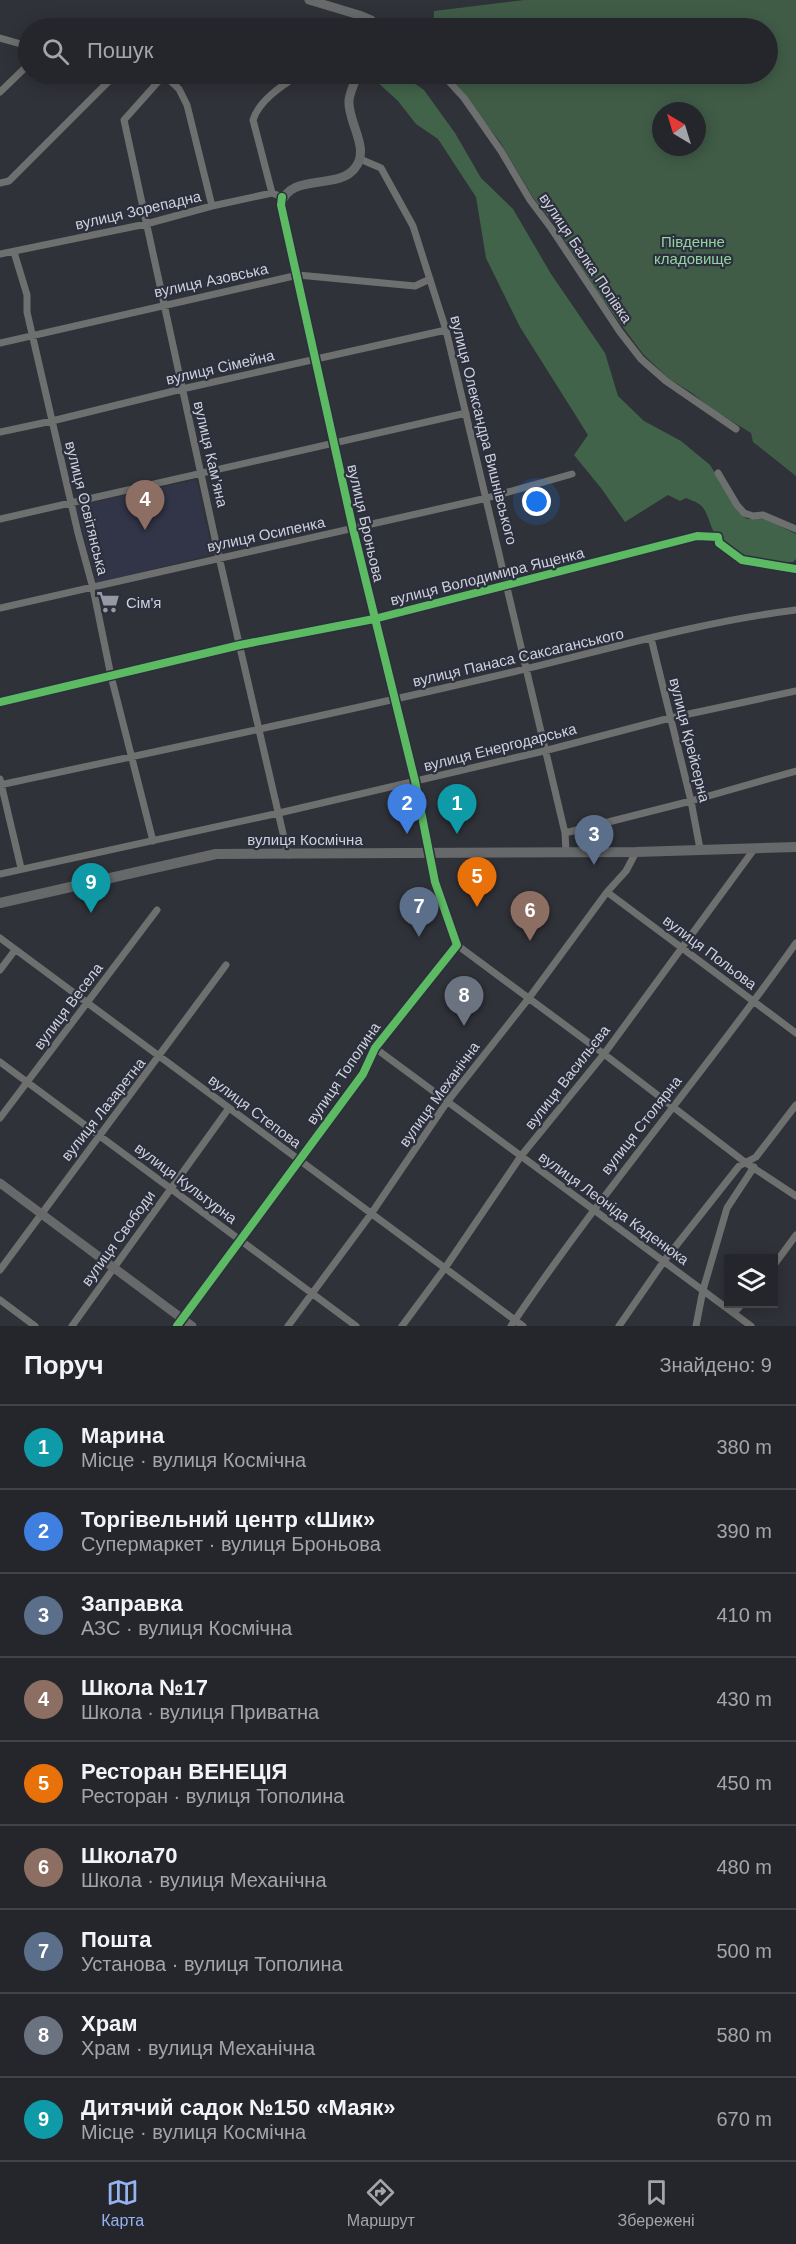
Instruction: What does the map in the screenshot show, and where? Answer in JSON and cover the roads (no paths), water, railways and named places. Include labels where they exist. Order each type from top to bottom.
[{"type":"main road","name":"вулиця Космічна","points":[[0,903],[203,855],[231,853],[288,855],[636,852],[796,847]]},
{"type":"street","points":[[309,0],[366,18]]},
{"type":"street","points":[[0,38],[18,43]]},
{"type":"street","points":[[0,92],[18,75]]},
{"type":"street","points":[[0,183],[9,181],[106,84]]},
{"type":"street","name":"вулиця Кам’яна","points":[[156,84],[124,120],[219,557],[288,855]]},
{"type":"street","points":[[174,84],[188,105],[212,206]]},
{"type":"street","points":[[272,194],[253,120],[255,112],[285,84]]},
{"type":"street","points":[[282,197],[290,189],[344,177],[354,169],[360,159],[360,146],[349,100],[355,84]]},
{"type":"street","name":"вулиця Балка Попівка","points":[[451,84],[464,98],[501,151],[530,200],[641,359],[666,381],[736,429]]},
{"type":"street","name":"вулиця Олександра Вишнівського","points":[[360,159],[381,168],[413,226],[446,330],[565,833],[566,851]]},
{"type":"street","name":"вулиця Зорепадна","points":[[0,254],[146,224],[212,206],[272,194],[282,197]]},
{"type":"street","name":"вулиця Броньова","points":[[282,197],[281,205],[353,529],[416,781],[430,854]]},
{"type":"street","name":"вулиця Освітянська","points":[[14,252],[27,295],[27,312],[93,588],[111,676],[153,842]]},
{"type":"street","name":"вулиця Азовська","points":[[0,343],[298,275],[415,286],[430,279]]},
{"type":"street","name":"вулиця Сімейна","points":[[0,432],[446,330]]},
{"type":"street","points":[[0,519],[466,413]]},
{"type":"street","points":[[718,473],[744,513],[753,516],[763,515],[796,529]]},
{"type":"street","name":"вулиця Осипенка","points":[[0,608],[487,498],[572,474]]},
{"type":"street","name":"вулиця Володимира Ященка","points":[[0,702],[240,645],[375,619],[697,536],[718,537],[719,543],[742,560],[796,569]]},
{"type":"street","name":"вулиця Панаса Саксаганського","points":[[0,783],[395,700],[651,638],[796,610]]},
{"type":"street","name":"вулиця Крейсерна","points":[[651,638],[691,801],[700,849]]},
{"type":"street","name":"вулиця Енергодарська","points":[[0,874],[153,842],[544,751],[670,718],[796,691]]},
{"type":"street","points":[[565,833],[796,771]]},
{"type":"street","points":[[0,783],[21,868]]},
{"type":"street","name":"вулиця Васильєва","points":[[402,1326],[521,1156],[604,1053],[756,848]]},
{"type":"street","name":"вулиця Механічна","points":[[288,1326],[371,1214],[447,1101],[529,998],[607,892],[626,871],[636,852]]},
{"type":"street","points":[[430,854],[438,892],[457,945],[604,1053],[746,1163],[796,1196]]},
{"type":"street","name":"вулиця Польова","points":[[607,892],[796,1033]]},
{"type":"street","name":"вулиця Весела","points":[[0,1118],[157,910]]},
{"type":"street","name":"вулиця Степова","points":[[0,938],[444,1268],[513,1323],[523,1326]]},
{"type":"street","name":"вулиця Столярна","points":[[513,1323],[592,1210],[754,1002],[796,943]]},
{"type":"street","name":"вулиця Тополина","points":[[180,1322],[363,1074],[375,1048],[457,945]]},
{"type":"street","points":[[0,970],[15,950]]},
{"type":"street","name":"вулиця Лазаретна","points":[[0,1270],[40,1213],[160,1057],[226,966]]},
{"type":"street","name":"вулиця Леоніда Каденюка","points":[[375,1048],[752,1326]]},
{"type":"street","name":"вулиця Культурна","points":[[0,1062],[356,1326]]},
{"type":"street","points":[[619,1326],[664,1261],[739,1166],[759,1155],[796,1105]]},
{"type":"street","name":"вулиця Свободи","points":[[72,1326],[229,1108]]},
{"type":"street","points":[[696,1326],[703,1290],[727,1208],[754,1167]]},
{"type":"street","points":[[0,1183],[113,1267],[180,1322],[192,1326]]},
{"type":"street","points":[[778,1260],[796,1235]]},
{"type":"street","points":[[0,1300],[35,1326]]},
{"type":"street","points":[[734,1313],[738,1308]]},
{"type":"place","name":"Школа №17","points":[[145,530]]},
{"type":"place","name":"Сім'я","points":[[108,602]]},
{"type":"place","name":"Торгівельний центр «Шик»","points":[[407,834]]},
{"type":"place","name":"Марина","points":[[457,834]]},
{"type":"place","name":"Заправка","points":[[594,865]]},
{"type":"place","name":"Ресторан ВЕНЕЦІЯ","points":[[477,907]]},
{"type":"place","name":"Дитячий садок №150 «Маяк»","points":[[91,913]]},
{"type":"place","name":"Пошта","points":[[419,937]]},
{"type":"place","name":"Школа70","points":[[530,941]]},
{"type":"place","name":"Храм","points":[[464,1026]]},
{"type":"park label","name":"Південне кладовище","points":[[693,250]]}]
